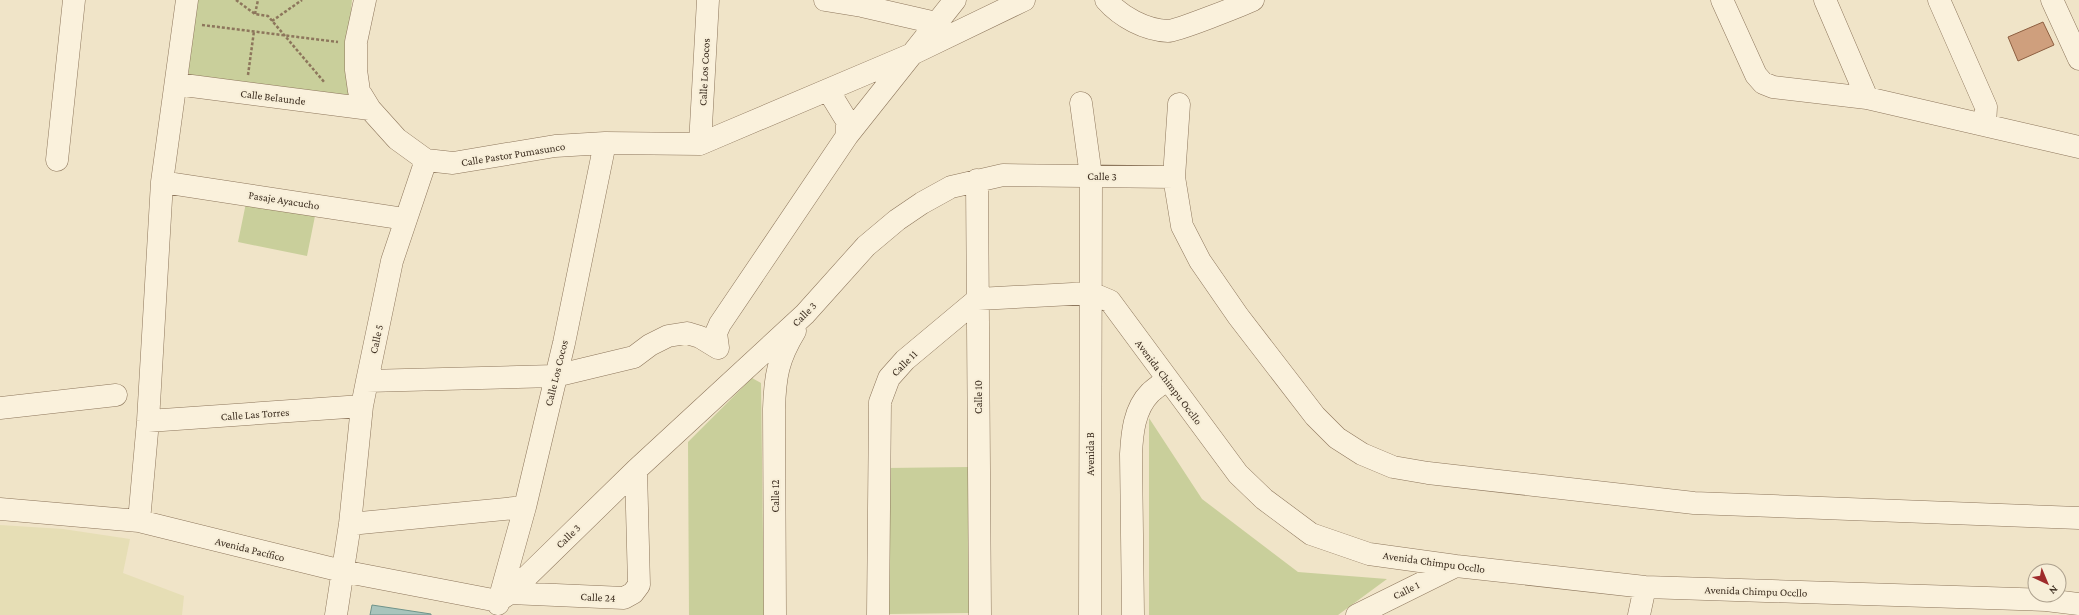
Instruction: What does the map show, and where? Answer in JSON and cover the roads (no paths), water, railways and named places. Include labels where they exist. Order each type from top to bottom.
[{"type":"street","points":[[57,160],[74,0]]},
{"type":"street","points":[[139,521],[148,421],[162,182],[187,0]]},
{"type":"street","name":"Calle Pastor Pumasunco","points":[[365,0],[356,42],[356,70],[359,91],[370,109],[397,139],[426,160],[453,163],[554,146],[605,143],[700,144]]},
{"type":"street","name":"Calle Los Cocos","points":[[700,144],[708,0]]},
{"type":"street","points":[[825,0],[862,6],[936,23]]},
{"type":"street","points":[[718,348],[716,333],[720,324],[847,136],[955,0]]},
{"type":"street","points":[[700,144],[910,55],[1024,0]]},
{"type":"street","points":[[1106,0],[1116,10],[1140,24],[1156,29],[1170,31],[1253,0]]},
{"type":"street","points":[[1722,0],[1756,75],[1763,83],[1773,87],[1867,98],[2079,147]]},
{"type":"street","points":[[1825,0],[1867,98]]},
{"type":"street","points":[[1939,0],[1986,107],[1985,125]]},
{"type":"street","points":[[2052,0],[2079,59]]},
{"type":"street","name":"Calle Belaunde","points":[[176,84],[370,109]]},
{"type":"street","points":[[828,90],[847,121],[847,136]]},
{"type":"street","points":[[978,299],[1091,293],[1091,176],[1081,103]]},
{"type":"street","points":[[1179,104],[1174,177],[1182,226],[1200,261],[1238,316],[1315,416],[1337,438],[1362,454],[1393,467],[1428,473],[1694,503],[2079,518]]},
{"type":"street","name":"Calle Los Cocos","points":[[501,603],[564,343],[605,143]]},
{"type":"street","name":"Calle 5","points":[[336,615],[350,524],[362,406],[392,261],[426,160]]},
{"type":"street","name":"Calle 3","points":[[501,603],[636,470],[805,314],[866,246],[897,220],[951,187],[1003,175],[1174,177]]},
{"type":"street","name":"Calle 10","points":[[978,180],[980,615]]},
{"type":"street","name":"Pasaje Ayacucho","points":[[162,182],[405,219]]},
{"type":"street","name":"Avenida Chimpu Occllo","points":[[1091,293],[1110,301],[1238,474],[1264,499],[1311,534],[1369,554],[1456,566],[1645,587],[2046,600],[2079,604]]},
{"type":"street","name":"Avenida B","points":[[1090,615],[1091,293]]},
{"type":"street","name":"Calle 11","points":[[878,615],[880,402],[889,378],[905,360],[978,299]]},
{"type":"street","name":"Calle 12","points":[[776,615],[775,378],[784,349],[805,314]]},
{"type":"street","points":[[367,382],[555,376],[634,357],[650,345],[668,336],[687,333],[700,337],[747,368],[775,378]]},
{"type":"street","points":[[1132,615],[1131,454],[1133,430],[1139,411],[1149,393],[1167,379]]},
{"type":"street","points":[[0,408],[116,395]]},
{"type":"street","name":"Calle Las Torres","points":[[148,421],[362,406]]},
{"type":"street","name":"Calle 24","points":[[501,603],[624,598],[633,593],[639,584],[636,470]]},
{"type":"street","points":[[350,524],[525,507]]},
{"type":"street","name":"Avenida Pacífico","points":[[0,509],[139,521],[342,571],[501,603]]},
{"type":"street","name":"Calle 1","points":[[1357,615],[1456,566]]},
{"type":"street","points":[[1639,615],[1645,587]]},
{"type":"water","points":[[372,605],[431,614],[431,615],[370,615]]}]
